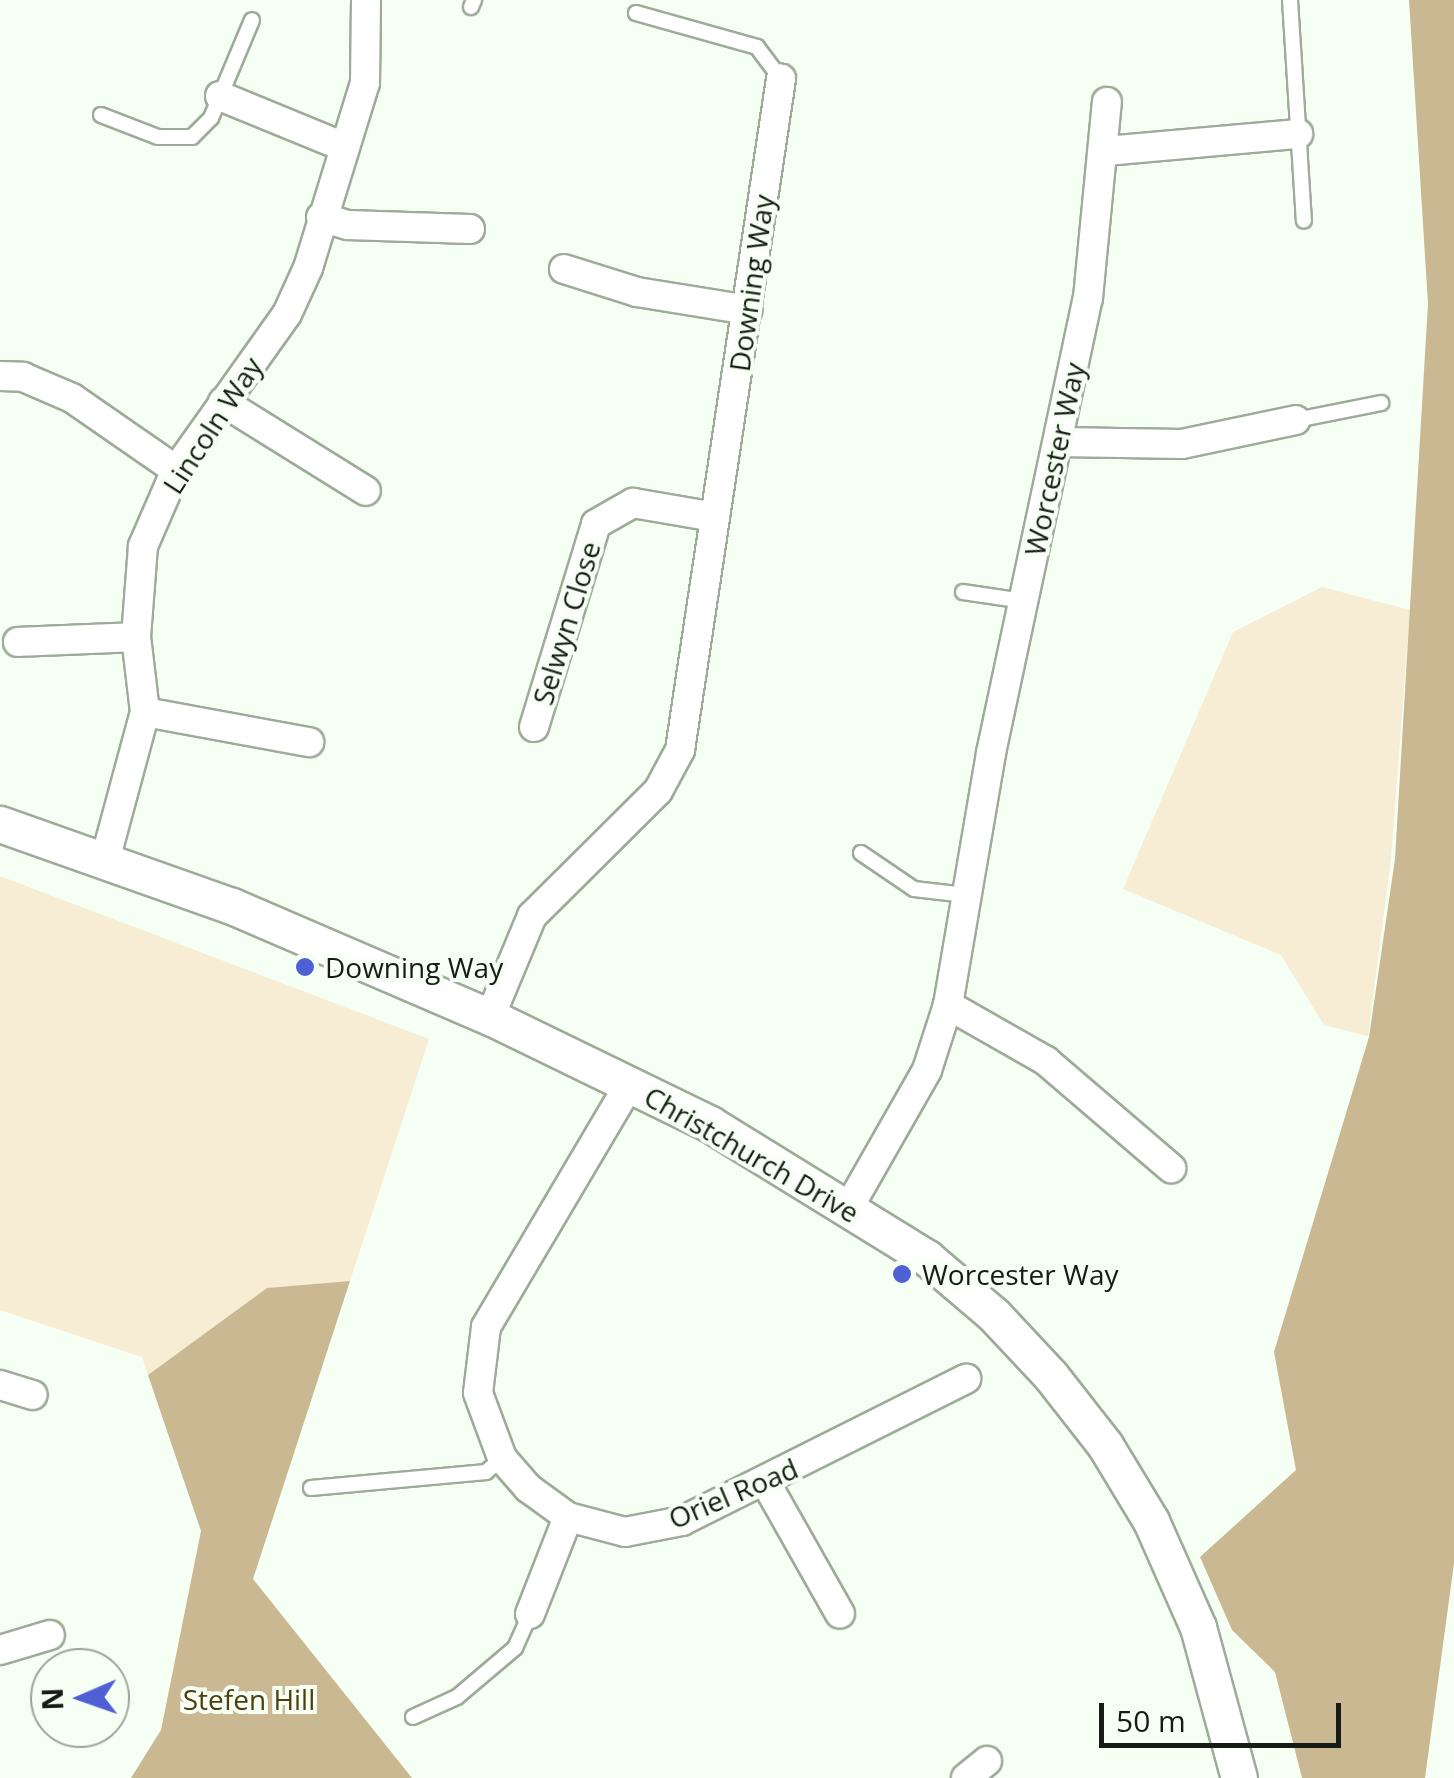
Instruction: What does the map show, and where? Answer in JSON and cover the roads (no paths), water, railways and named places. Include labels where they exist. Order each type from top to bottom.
[{"type":"street","name":"Lincoln Way","points":[[105,860],[145,712],[136,637],[143,546],[176,470],[287,314],[365,83],[366,0]]},
{"type":"street","name":"Downing Way","points":[[490,1017],[532,916],[658,791],[680,750],[781,79]]},
{"type":"street","points":[[220,96],[342,146]]},
{"type":"street","name":"Worcester Way","points":[[849,1208],[927,1070],[948,1004],[1024,600],[1088,298],[1106,151],[1107,102]]},
{"type":"street","points":[[1106,151],[1298,134]]},
{"type":"street","points":[[321,217],[348,225],[470,229]]},
{"type":"street","points":[[564,269],[637,292],[748,310]]},
{"type":"street","points":[[0,376],[23,377],[72,398],[176,470]]},
{"type":"street","points":[[223,402],[366,491]]},
{"type":"street","points":[[1058,442],[1182,444],[1296,420]]},
{"type":"street","name":"Selwyn Close","points":[[534,727],[596,524],[633,503],[715,517]]},
{"type":"street","points":[[18,642],[136,637]]},
{"type":"street","points":[[145,712],[309,742]]},
{"type":"street","name":"Christchurch Drive","points":[[0,824],[232,906],[490,1017],[710,1124],[927,1258],[994,1315],[1105,1445],[1151,1521],[1198,1627],[1239,1778]]},
{"type":"street","points":[[948,1004],[1046,1061],[1170,1168]]},
{"type":"street","name":"Oriel Road","points":[[629,1085],[486,1327],[478,1393],[502,1458],[528,1488],[568,1517],[625,1532],[682,1521],[766,1483],[966,1379]]},
{"type":"street","points":[[0,1385],[32,1395]]},
{"type":"street","points":[[766,1483],[840,1614]]},
{"type":"street","points":[[530,1614],[568,1517]]},
{"type":"street","points":[[0,1650],[50,1635]]},
{"type":"lane","points":[[1290,0],[1304,221]]},
{"type":"lane","points":[[636,13],[757,47],[781,79]]},
{"type":"lane","points":[[101,115],[158,137],[192,137],[220,96],[252,20]]},
{"type":"lane","points":[[1296,420],[1381,402]]},
{"type":"lane","points":[[964,592],[1024,600]]},
{"type":"lane","points":[[861,853],[914,889],[966,895]]},
{"type":"lane","points":[[311,1488],[486,1472],[502,1458]]},
{"type":"lane","points":[[413,1717],[457,1698],[515,1648],[530,1614]]},
{"type":"place","name":"Downing Way","points":[[305,967]]},
{"type":"place","name":"Worcester Way","points":[[902,1274]]},
{"type":"park label","name":"Stefen Hill","points":[[249,1699]]}]
